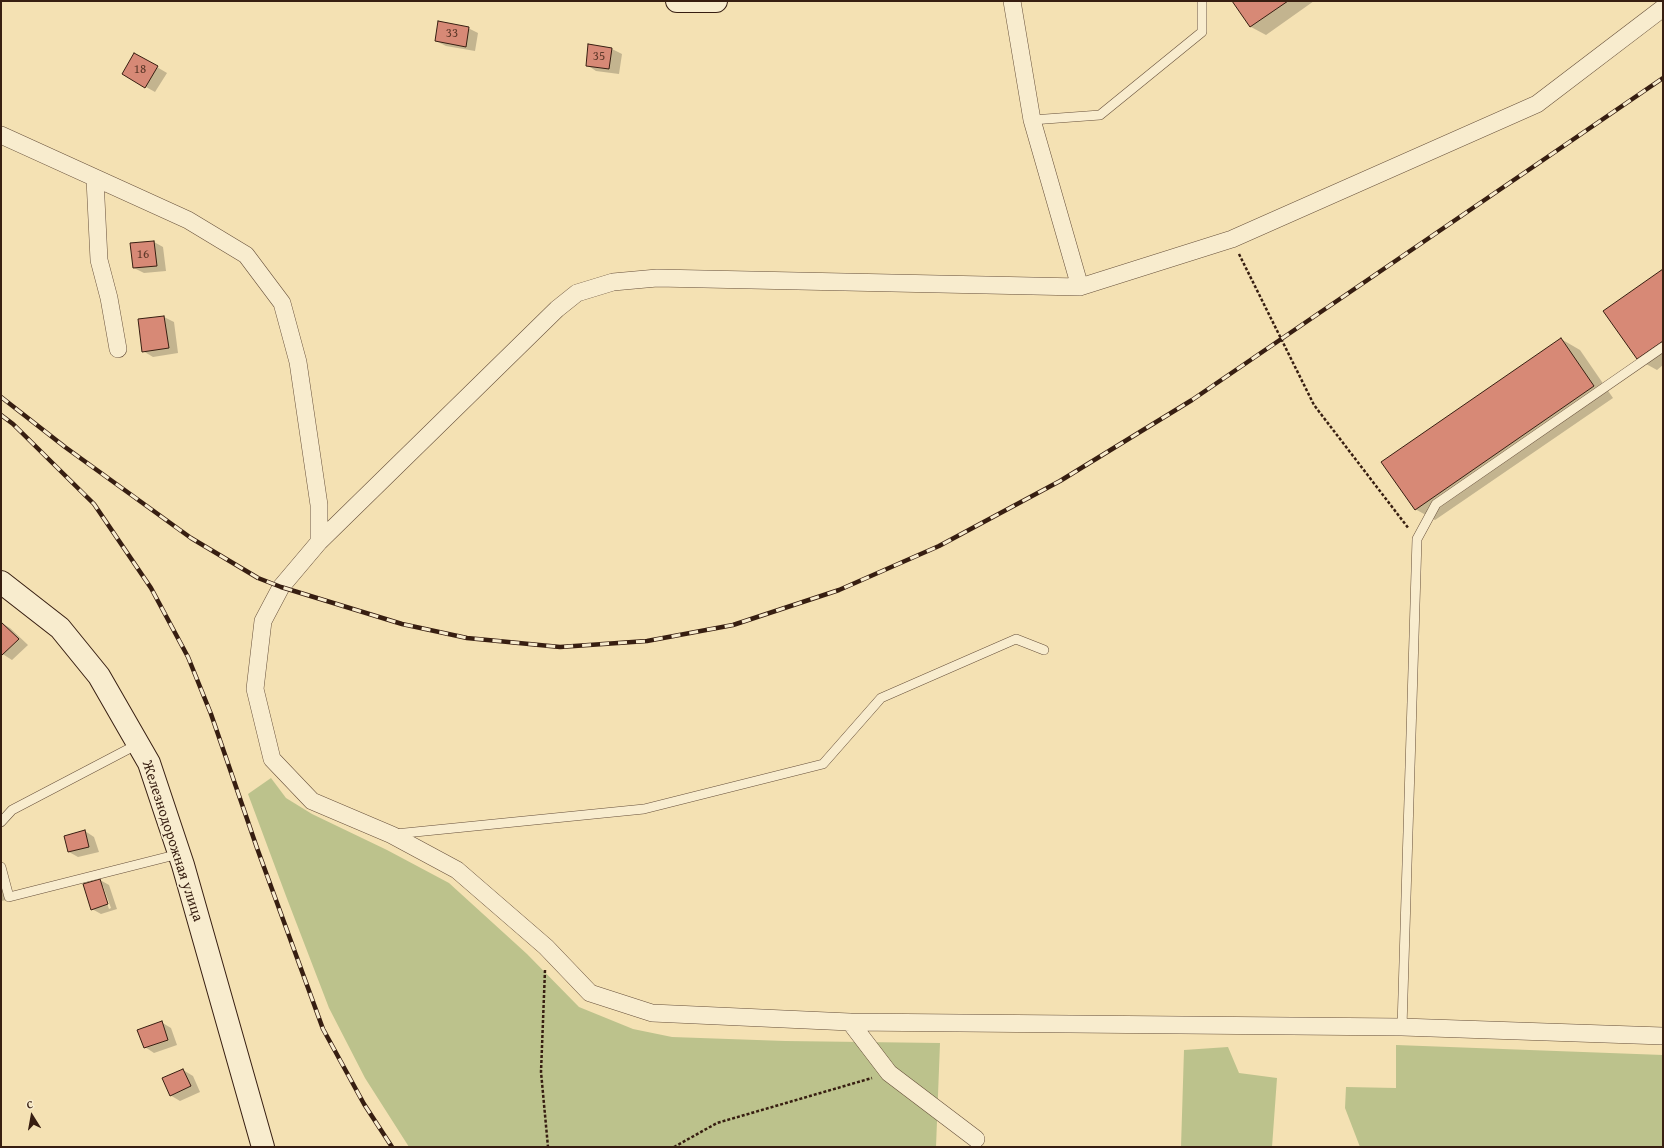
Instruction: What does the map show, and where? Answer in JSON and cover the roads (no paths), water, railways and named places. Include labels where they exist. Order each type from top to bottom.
[{"type":"main road","points":[[677,1],[716,1]]},
{"type":"main road","name":"Железнодорожная улица","points":[[1,582],[60,628],[99,676],[149,763],[179,854],[263,1147]]},
{"type":"street","points":[[1012,1],[1032,120],[1080,287]]},
{"type":"street","points":[[1663,8],[1537,104],[1232,239],[1080,287],[656,278],[613,282],[577,293],[557,309],[319,542],[281,587],[263,621],[254,689],[272,759],[312,801],[392,835],[457,870],[546,948],[590,993],[652,1013],[850,1022],[1402,1027],[1663,1036]]},
{"type":"street","points":[[1,135],[188,220],[246,255],[282,303],[298,362],[319,505],[319,542]]},
{"type":"street","points":[[95,179],[99,260],[109,298],[118,349]]},
{"type":"street","points":[[850,1022],[889,1073],[976,1139]]},
{"type":"lane","points":[[1032,120],[1100,114],[1202,32],[1202,1]]},
{"type":"lane","points":[[1402,1027],[1417,539],[1436,504],[1663,347]]},
{"type":"lane","points":[[392,835],[644,809],[823,764],[880,698],[1016,639],[1044,650]]},
{"type":"lane","points":[[1,822],[12,810],[138,744]]},
{"type":"lane","points":[[1,867],[9,897],[179,854]]},
{"type":"railway","points":[[1,397],[65,447],[191,538],[258,578],[281,587],[402,624],[467,638],[560,647],[647,641],[733,625],[839,590],[939,546],[1060,481],[1192,400],[1663,78]]},
{"type":"railway","points":[[1,415],[13,424],[94,504],[151,588],[188,657],[211,714],[257,848],[323,1029],[364,1104],[392,1147]]}]
